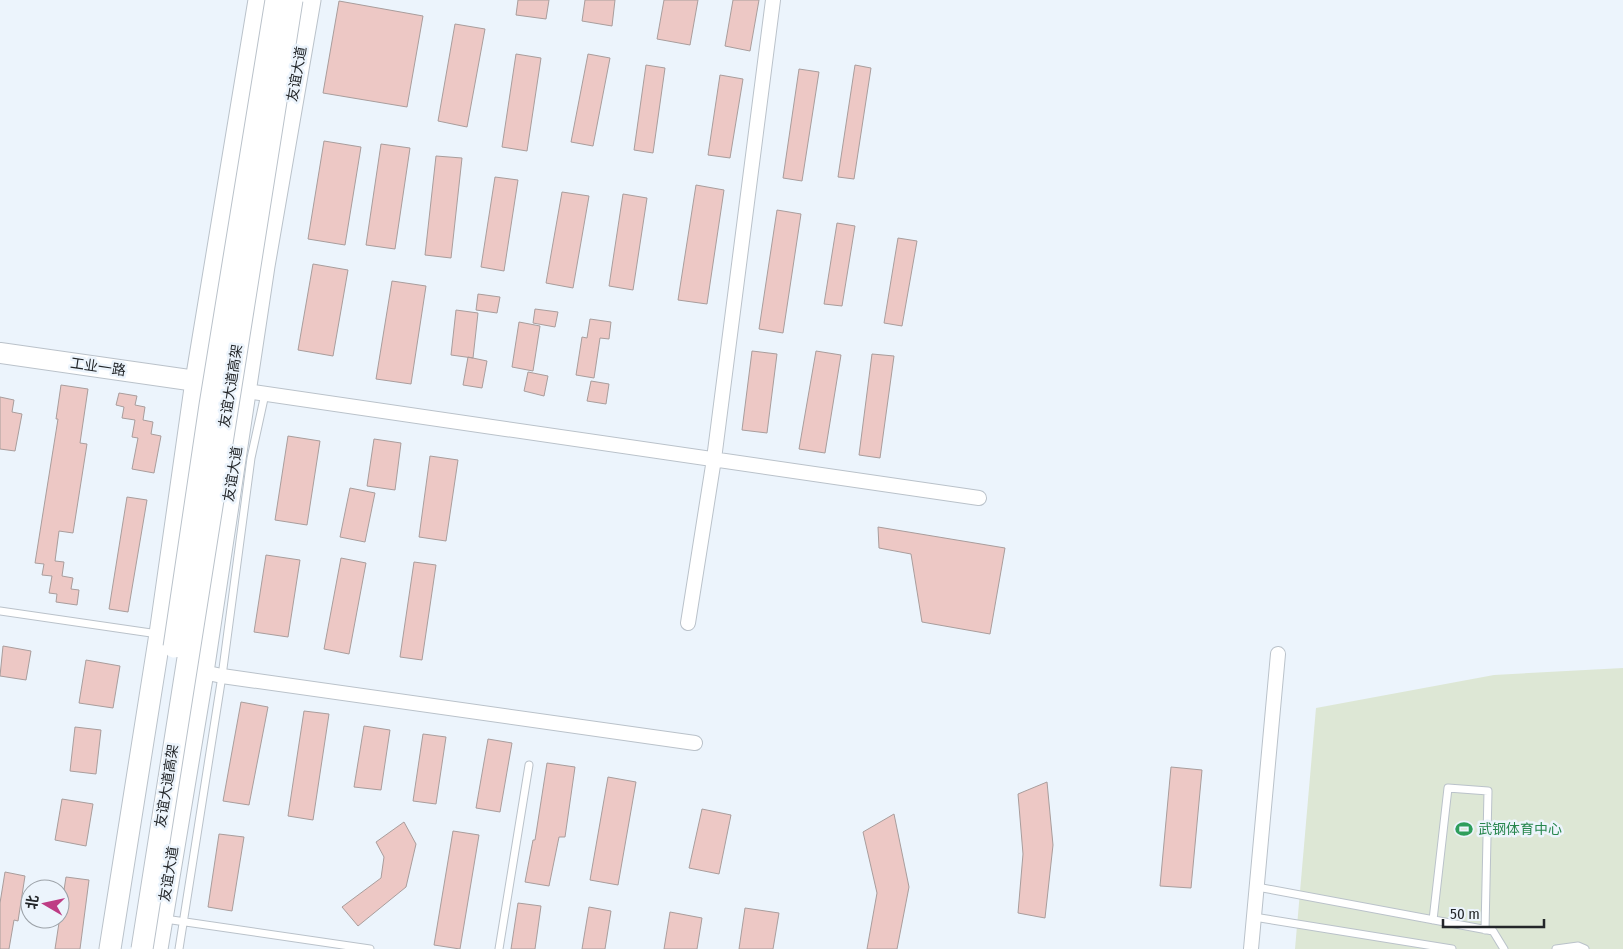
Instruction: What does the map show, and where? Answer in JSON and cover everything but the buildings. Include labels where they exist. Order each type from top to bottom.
[{"type":"main road","points":[[110,949],[160,634],[196,381],[258,0]]},
{"type":"main road","name":"友谊大道高架","points":[[130,949],[209,414],[276,0]]},
{"type":"main road","name":"友谊大道高架","points":[[142,949],[292,0]]},
{"type":"main road","name":"友谊大道","points":[[157,949],[213,674],[256,392],[264,266],[310,0]]},
{"type":"main road","name":"工业一路","points":[[0,353],[196,381]]},
{"type":"street","points":[[688,624],[714,459],[773,0]]},
{"type":"street","points":[[196,381],[256,392],[979,498]]},
{"type":"street","points":[[1250,949],[1278,654]]},
{"type":"street","points":[[213,674],[695,743]]},
{"type":"lane","points":[[0,611],[160,634]]},
{"type":"lane","points":[[179,949],[213,674]]},
{"type":"lane","points":[[499,949],[530,765]]},
{"type":"lane","points":[[1433,920],[1448,788],[1488,792],[1485,930]]},
{"type":"lane","points":[[1257,887],[1493,931],[1504,949]]},
{"type":"lane","points":[[1254,917],[1452,949]]},
{"type":"lane","points":[[162,918],[370,949]]},
{"type":"lane","points":[[1556,949],[1578,946],[1585,949]]},
{"type":"green space","name":"武钢体育中心","points":[[1623,668],[1623,949],[1295,949],[1316,708],[1494,675]]},
{"type":"place","name":"武钢体育中心","points":[[1464,829]]}]
